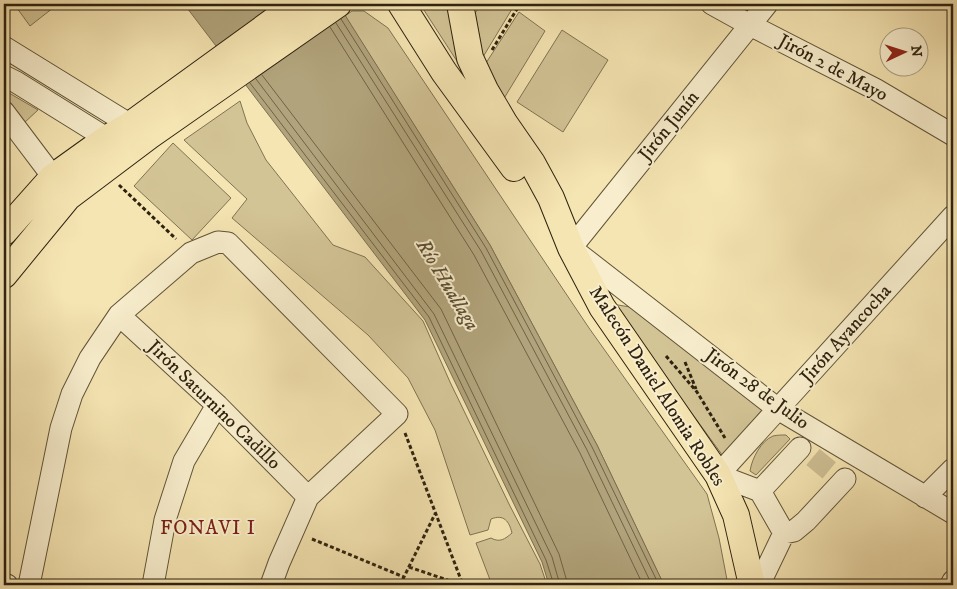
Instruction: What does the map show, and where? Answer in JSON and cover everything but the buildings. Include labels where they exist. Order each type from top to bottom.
[{"type":"main road","points":[[4,275],[68,197],[104,171],[136,138],[208,81],[297,4]]},
{"type":"main road","points":[[208,81],[338,4]]},
{"type":"main road","name":"Malecón Daniel Alomia Robles","points":[[401,4],[444,72],[571,248]]},
{"type":"main road","name":"Malecón Daniel Alomia Robles","points":[[460,4],[470,58],[477,74],[501,117],[532,163],[551,198],[571,248],[602,308],[718,475],[736,515],[752,585]]},
{"type":"main road","points":[[5,230],[53,177],[106,139],[136,138]]},
{"type":"street","name":"Jirón 2 de Mayo","points":[[712,4],[874,89],[953,135]]},
{"type":"street","name":"Jirón Junín","points":[[571,248],[767,4]]},
{"type":"street","points":[[4,47],[80,93],[136,138]]},
{"type":"street","points":[[4,76],[106,139]]},
{"type":"street","points":[[4,112],[53,177]]},
{"type":"street","name":"Jirón Ayancocha","points":[[718,475],[786,414],[953,216]]},
{"type":"street","points":[[29,585],[61,428],[72,394],[90,358],[119,315],[191,253],[224,241],[397,414],[308,497],[271,585]]},
{"type":"street","name":"Jirón 28 de Julio","points":[[571,248],[786,414],[953,513]]},
{"type":"street","name":"Jirón Saturnino Cadillo","points":[[119,315],[217,405],[308,497]]},
{"type":"street","points":[[153,585],[165,520],[184,461],[217,405]]},
{"type":"street","points":[[760,491],[806,452],[786,414]]},
{"type":"street","points":[[784,533],[794,531],[806,521],[841,478],[876,468]]},
{"type":"street","points":[[925,496],[953,469]]},
{"type":"street","points":[[718,475],[760,491],[784,533]]},
{"type":"street","points":[[759,585],[784,533]]},
{"type":"street","points":[[951,585],[953,581]]},
{"type":"street","points":[[4,584],[8,585]]},
{"type":"path","points":[[477,74],[520,4]]},
{"type":"path","points":[[104,171],[191,253]]},
{"type":"path","points":[[397,414],[462,585]]},
{"type":"path","points":[[400,585],[435,513]]},
{"type":"path","points":[[293,531],[404,577]]},
{"type":"path","points":[[409,566],[462,585]]},
{"type":"shaded area","points":[[14,4],[58,4],[30,26]]},
{"type":"shaded area","points":[[420,4],[455,4],[539,188]]},
{"type":"shaded area","points":[[482,4],[515,4],[483,57],[475,13]]},
{"type":"shaded area","points":[[352,11],[364,11],[388,28],[589,328],[707,494],[719,538],[728,585],[664,585],[597,445],[490,245],[345,16]]},
{"type":"shaded area","points":[[519,12],[545,31],[503,100],[486,63]]},
{"type":"shaded area","points":[[562,30],[608,60],[563,132],[517,102]]},
{"type":"shaded area","points":[[4,90],[38,110],[24,123],[4,96]]},
{"type":"shaded area","points":[[240,101],[247,123],[266,160],[333,245],[365,257],[423,321],[450,382],[540,564],[547,585],[492,585],[476,543],[491,538],[497,540],[505,539],[512,533],[509,525],[503,518],[491,519],[488,530],[470,535],[435,430],[408,378],[368,335],[232,218],[247,199],[184,140]]},
{"type":"shaded area","points":[[173,143],[231,198],[192,240],[134,186]]},
{"type":"shaded area","points":[[612,304],[630,307],[762,410],[723,456]]},
{"type":"shaded area","points":[[786,435],[790,439],[756,475],[750,471],[755,456],[769,438]]},
{"type":"water","name":"Río Huallaga","points":[[184,4],[338,4],[490,245],[597,445],[664,585],[549,585],[542,562],[425,320]]},
{"type":"tunnel","points":[[813,457],[836,476]]},
{"type":"district","name":"FONAVI I","points":[[208,528]]}]
